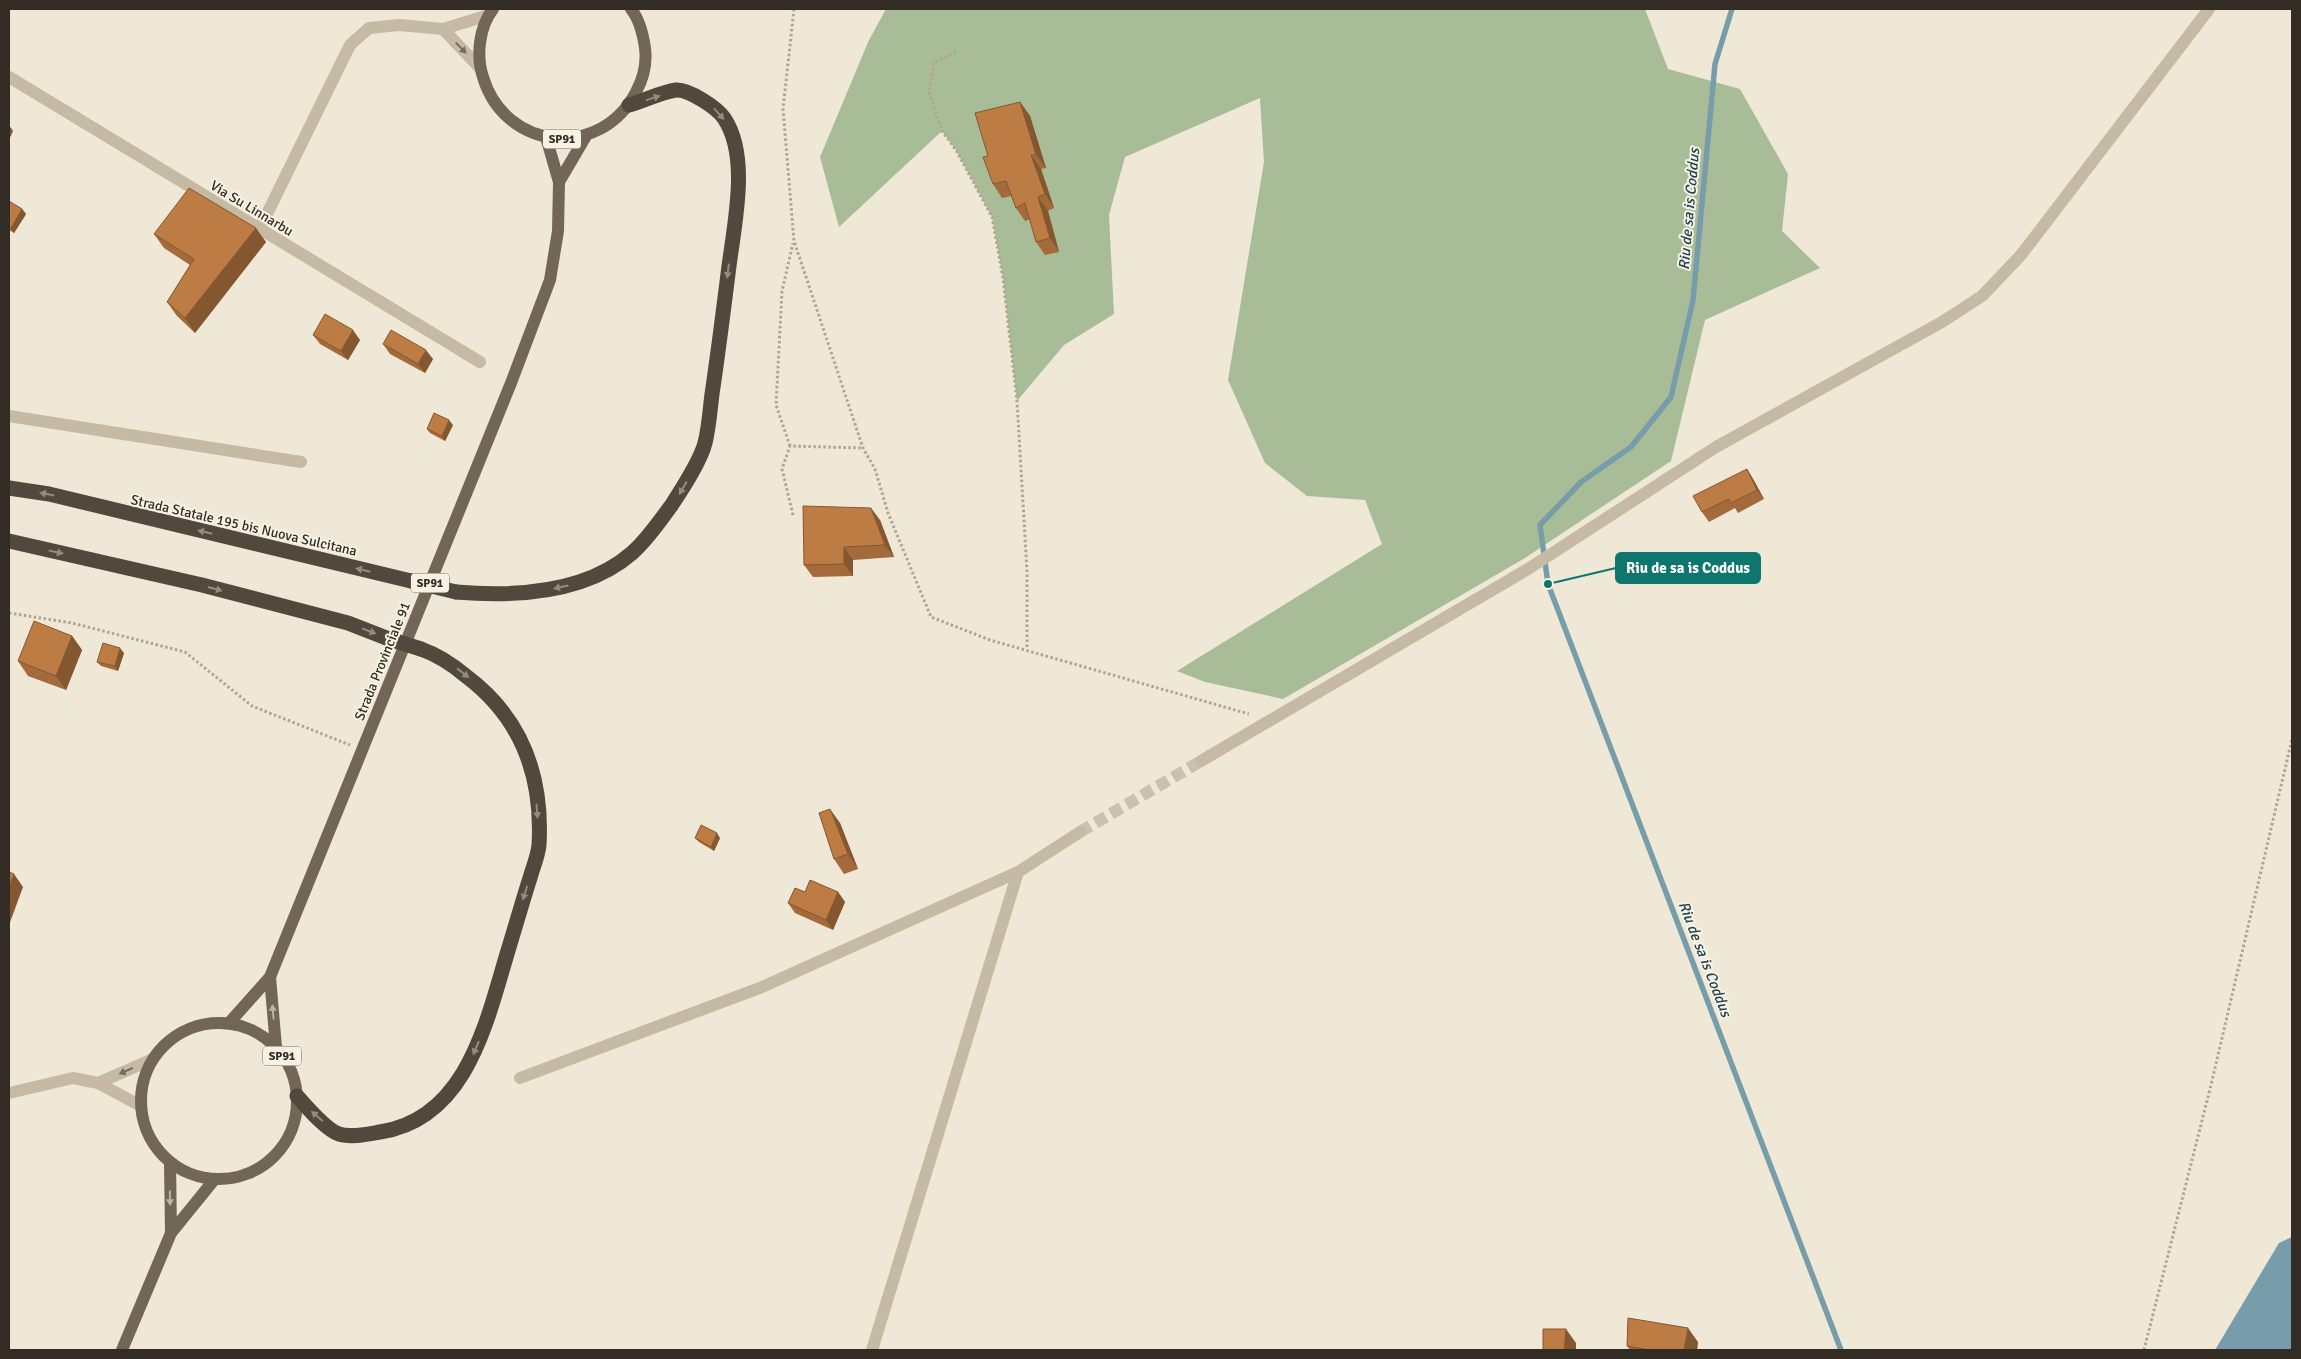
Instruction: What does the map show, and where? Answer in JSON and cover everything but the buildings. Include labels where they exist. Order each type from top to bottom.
[{"type":"highway","name":"Strada Statale 195 bis Nuova Sulcitana","points":[[9,488],[49,494],[456,592],[472,594],[536,592],[568,586],[605,571],[632,553],[655,527],[682,490],[705,444],[733,236],[739,159],[733,138],[724,118],[712,106],[697,97],[678,90],[629,106]]},
{"type":"highway","points":[[9,541],[202,585],[348,623],[421,649],[450,663],[473,681],[512,723],[525,748],[532,775],[537,808],[539,847],[484,1028],[456,1085],[440,1105],[418,1120],[400,1127],[369,1134],[338,1134],[312,1112],[297,1096]]},
{"type":"main road","name":"SP91","points":[[491,12],[480,42],[479,67],[487,91],[501,113],[522,128],[546,137],[566,139],[586,136],[610,124],[629,106],[642,82],[646,56],[643,33],[631,9]]},
{"type":"main road","name":"Strada Provinciale 91","points":[[559,182],[586,136]]},
{"type":"main road","name":"Strada Provinciale 91","points":[[229,1023],[270,977],[511,383],[550,280],[558,232],[559,182],[546,137]]},
{"type":"main road","name":"Strada Provinciale 91","points":[[270,977],[276,1047]]},
{"type":"main road","name":"SP91","points":[[207,1023],[229,1023],[246,1027],[276,1047],[290,1070],[297,1096],[295,1118],[288,1140],[274,1157],[256,1170],[242,1176],[214,1180],[183,1171],[170,1162],[155,1147],[145,1128],[141,1106],[143,1082],[153,1058],[167,1042],[186,1030],[207,1023]]},
{"type":"main road","points":[[170,1162],[171,1233]]},
{"type":"main road","points":[[122,1350],[171,1233],[214,1180]]},
{"type":"street","points":[[1201,760],[1536,564],[1716,447],[1942,322],[1982,296],[2021,255],[2209,9]]},
{"type":"street","points":[[259,230],[350,45],[369,28],[399,25],[443,29],[491,12]]},
{"type":"street","points":[[443,29],[479,67]]},
{"type":"street","name":"Via Su Linnarbu","points":[[9,77],[480,362]]},
{"type":"street","points":[[9,416],[302,462]]},
{"type":"street","points":[[520,1078],[762,987],[1018,872],[1080,832]]},
{"type":"street","points":[[872,1350],[1018,872]]},
{"type":"street","points":[[98,1083],[153,1058]]},
{"type":"street","points":[[9,1093],[72,1078],[98,1083],[141,1106]]},
{"type":"path","points":[[794,9],[783,109],[794,241],[863,448],[875,469],[888,513],[931,617],[956,628],[1184,698],[1268,720]]},
{"type":"path","points":[[956,52],[934,62],[929,93],[942,131],[956,150],[992,217],[1003,278],[1017,401],[1027,571],[1027,649]]},
{"type":"path","points":[[794,241],[782,291],[776,405],[790,446],[782,469],[794,515]]},
{"type":"path","points":[[790,446],[863,448]]},
{"type":"path","points":[[9,613],[72,623],[185,652],[252,706],[362,750]]},
{"type":"path","points":[[2144,1350],[2211,1085],[2292,739]]},
{"type":"green space","points":[[886,9],[1645,9],[1668,69],[1740,89],[1788,174],[1782,231],[1820,268],[1705,320],[1671,461],[1525,558],[1283,699],[1205,682],[1177,671],[1382,544],[1365,500],[1307,496],[1265,463],[1228,380],[1264,162],[1260,98],[1125,157],[1109,215],[1114,314],[1064,345],[1017,401],[1003,278],[992,217],[956,150],[942,131],[839,227],[820,157],[869,40]]},
{"type":"water","points":[[2292,1237],[2292,1350],[2215,1350],[2279,1243]]},
{"type":"waterway","name":"Riu de sa is Coddus","points":[[1732,9],[1715,64],[1693,300],[1671,397],[1631,447],[1581,482],[1540,525],[1548,584],[1841,1350]]},
{"type":"tunnel","points":[[1080,832],[1201,761]]},
{"type":"place","name":"Riu de sa is Coddus","points":[[1548,584]]}]
